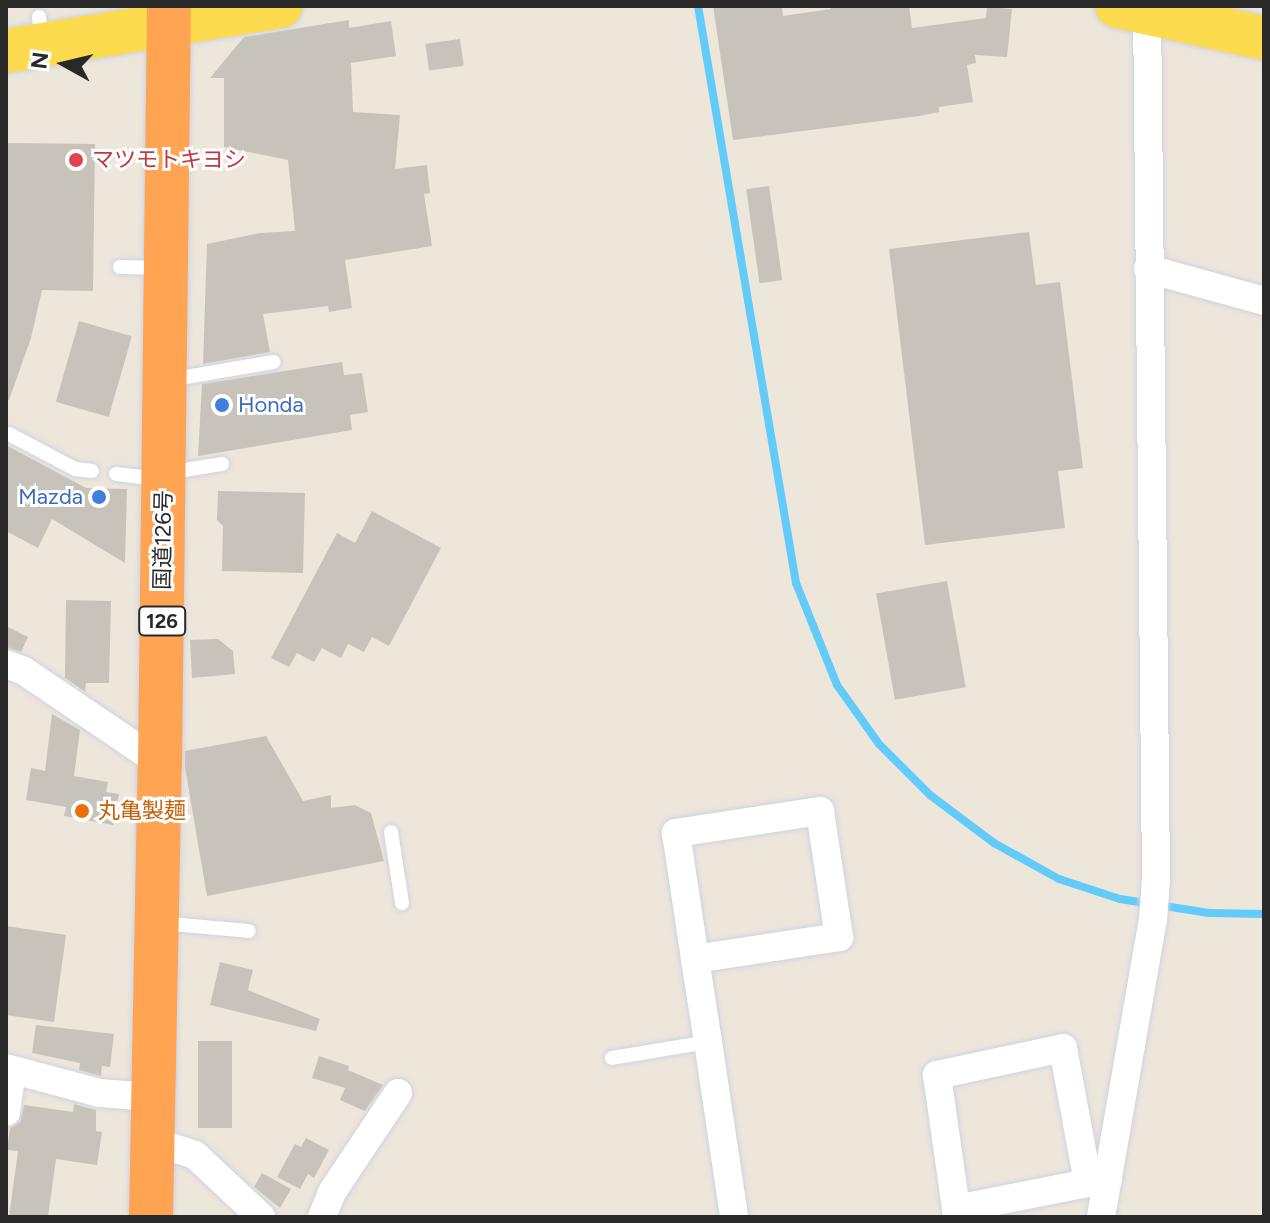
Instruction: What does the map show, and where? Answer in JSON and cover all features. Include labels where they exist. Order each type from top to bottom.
[{"type":"highway","name":"国道126号","points":[[151,1217],[169,15]]},
{"type":"main road","points":[[29,38],[169,15],[280,6]]},
{"type":"main road","points":[[1137,8],[1257,39]]},
{"type":"street","points":[[1098,1181],[1153,920],[1156,879],[1148,269],[1137,8]]},
{"type":"street","points":[[1148,269],[1264,301]]},
{"type":"street","points":[[6,664],[24,671],[160,763]]},
{"type":"street","points":[[695,959],[839,937],[820,811],[676,833],[695,959],[708,1042],[734,1217]]},
{"type":"street","points":[[1098,1181],[956,1209],[937,1075],[1063,1048],[1098,1181],[1101,1217]]},
{"type":"street","points":[[6,1112],[9,1069],[99,1093],[153,1097]]},
{"type":"street","points":[[322,1217],[332,1192],[398,1093]]},
{"type":"street","points":[[152,1141],[195,1155],[261,1217]]},
{"type":"lane","points":[[120,267],[166,268]]},
{"type":"lane","points":[[165,381],[273,362]]},
{"type":"lane","points":[[9,434],[75,469],[92,471]]},
{"type":"lane","points":[[116,474],[164,477],[222,464]]},
{"type":"lane","points":[[391,832],[402,903]]},
{"type":"lane","points":[[157,923],[249,931]]},
{"type":"lane","points":[[612,1058],[708,1042]]},
{"type":"building","points":[[713,6],[782,6],[783,16],[831,9],[830,6],[909,6],[912,28],[986,18],[987,7],[1012,9],[1007,57],[975,55],[976,63],[967,65],[973,102],[939,107],[939,112],[919,116],[733,140]]},
{"type":"building","points":[[349,20],[349,28],[391,21],[396,56],[351,63],[353,112],[400,115],[395,169],[427,165],[430,193],[424,194],[432,246],[345,260],[352,308],[329,312],[328,306],[263,314],[270,352],[203,364],[207,244],[260,233],[295,231],[288,160],[224,147],[224,78],[210,78],[244,37]]},
{"type":"building","points":[[460,39],[464,66],[429,71],[425,44]]},
{"type":"building","points":[[6,143],[95,144],[93,291],[42,290],[31,338],[9,400],[6,400]]},
{"type":"building","points":[[769,186],[782,280],[759,283],[746,189]]},
{"type":"building","points":[[1029,232],[1036,285],[1060,282],[1083,468],[1058,471],[1065,528],[925,545],[889,249]]},
{"type":"building","points":[[79,321],[132,336],[109,417],[56,402]]},
{"type":"building","points":[[342,362],[344,375],[362,373],[368,412],[350,415],[352,430],[198,456],[202,384]]},
{"type":"building","points":[[6,445],[86,488],[127,489],[125,563],[52,519],[38,548],[6,531]]},
{"type":"building","points":[[218,491],[305,493],[303,573],[222,571],[223,526],[217,520]]},
{"type":"building","points":[[372,511],[441,548],[389,646],[372,637],[364,652],[348,644],[341,658],[322,648],[314,662],[297,653],[289,667],[271,658],[337,533],[355,543]]},
{"type":"building","points":[[947,581],[966,687],[895,700],[876,594]]},
{"type":"building","points":[[66,600],[111,601],[109,683],[86,683],[85,692],[65,678]]},
{"type":"building","points":[[6,626],[28,637],[21,652],[6,647]]},
{"type":"building","points":[[218,639],[233,651],[235,674],[192,678],[190,640]]},
{"type":"building","points":[[52,714],[80,730],[74,776],[108,782],[106,792],[119,794],[113,825],[64,816],[66,807],[26,800],[31,768],[45,771]]},
{"type":"building","points":[[266,736],[303,801],[331,795],[331,808],[355,805],[371,813],[384,861],[207,896],[185,768],[185,751]]},
{"type":"building","points":[[6,926],[66,935],[54,1022],[6,1015]]},
{"type":"building","points":[[220,962],[253,970],[248,990],[320,1019],[316,1031],[210,1005]]},
{"type":"building","points":[[36,1025],[114,1034],[110,1067],[102,1066],[101,1076],[79,1070],[80,1063],[32,1053]]},
{"type":"building","points":[[198,1041],[232,1041],[232,1128],[198,1128]]},
{"type":"building","points":[[319,1056],[349,1066],[348,1070],[383,1085],[365,1111],[340,1100],[345,1088],[312,1078]]},
{"type":"building","points":[[74,1104],[96,1110],[96,1131],[102,1132],[97,1165],[56,1159],[48,1217],[9,1217],[18,1151],[7,1150],[10,1128],[20,1122],[24,1105],[73,1112]]},
{"type":"building","points":[[306,1138],[329,1150],[314,1178],[308,1174],[300,1189],[277,1177],[295,1144],[301,1147]]},
{"type":"building","points":[[262,1173],[291,1189],[280,1208],[254,1187]]},
{"type":"waterway","points":[[698,6],[796,583],[837,685],[879,744],[930,795],[994,843],[1059,879],[1120,899],[1209,913],[1264,914]]},
{"type":"place","name":"マツモトキヨシ","points":[[76,160]]},
{"type":"place","name":"Honda","points":[[222,405]]},
{"type":"place","name":"Mazda","points":[[99,497]]},
{"type":"place","name":"丸亀製麺","points":[[82,811]]}]
